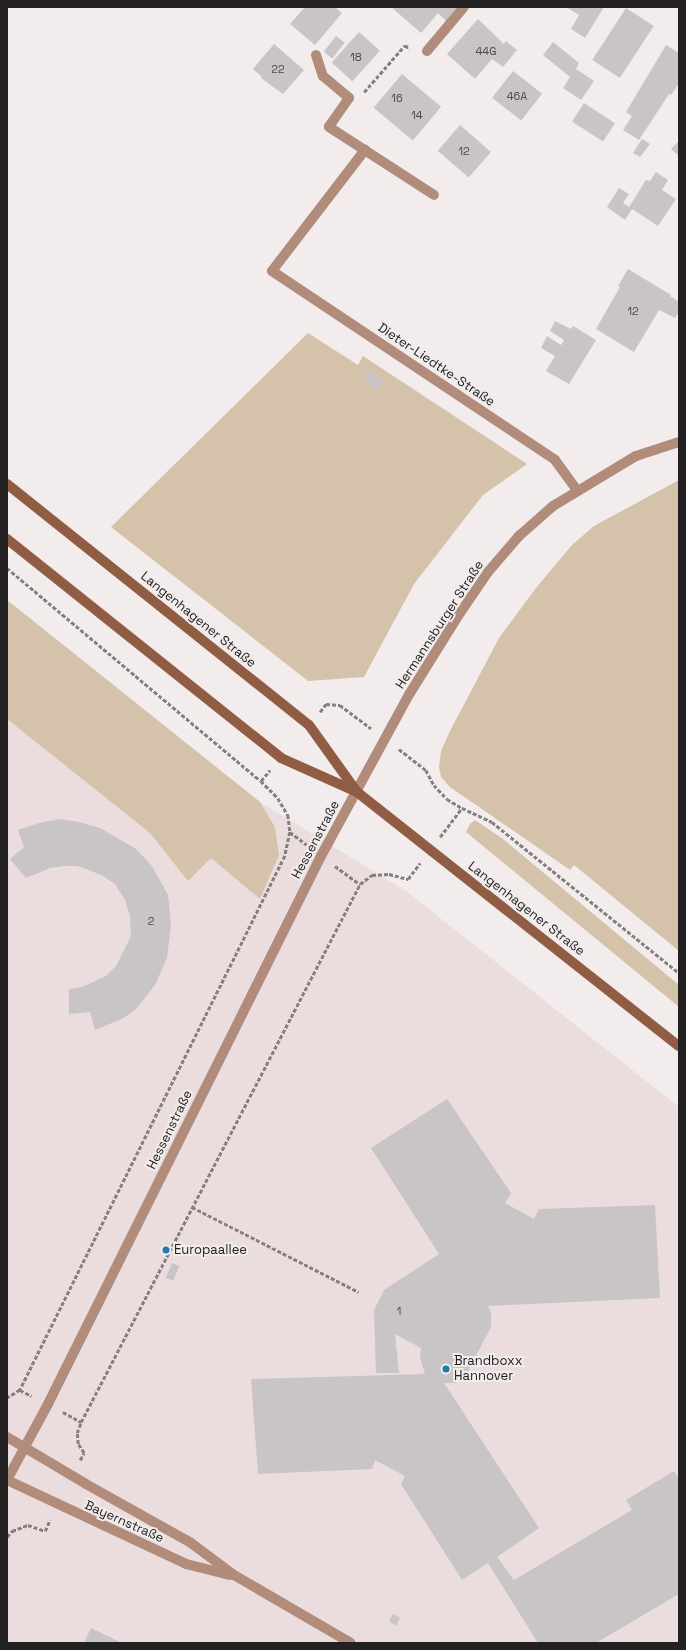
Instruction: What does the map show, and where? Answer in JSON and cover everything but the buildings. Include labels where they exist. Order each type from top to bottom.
[{"type":"main road","name":"Langenhagener Straße","points":[[7,484],[309,725],[357,792]]},
{"type":"main road","name":"Langenhagener Straße","points":[[7,539],[281,758],[357,792],[679,1046]]},
{"type":"street","points":[[427,51],[464,7]]},
{"type":"street","points":[[316,55],[323,76],[350,98],[329,127],[434,195]]},
{"type":"street","name":"Dieter-Liedtke-Straße","points":[[365,150],[272,272],[555,460],[577,490]]},
{"type":"street","name":"Hermannsburger Straße","points":[[357,792],[410,693],[458,616],[488,572],[519,536],[553,506],[577,490],[636,456],[679,442]]},
{"type":"street","name":"Hessenstraße","points":[[7,1480],[51,1398],[321,856],[357,792]]},
{"type":"street","points":[[7,1437],[25,1448]]},
{"type":"street","name":"Bayernstraße","points":[[25,1448],[192,1543],[234,1575],[351,1643]]},
{"type":"street","name":"Bayernstraße","points":[[7,1480],[186,1564],[234,1575]]},
{"type":"path","points":[[350,98],[358,98],[405,45],[421,58],[427,51]]},
{"type":"path","points":[[7,568],[272,792],[278,798],[288,815],[290,832],[284,856],[20,1390],[7,1398]]},
{"type":"path","points":[[326,704],[340,705]]},
{"type":"path","points":[[426,770],[434,785],[447,799],[492,822],[679,973]]},
{"type":"path","points":[[84,1453],[78,1444],[77,1433],[81,1422],[360,884],[372,875],[389,874],[408,879]]},
{"type":"path","points":[[192,1207],[359,1292]]},
{"type":"path","points":[[7,1538],[12,1531],[28,1525],[45,1531]]},
{"type":"shaded area","points":[[308,333],[358,365],[363,356],[527,464],[483,495],[414,584],[364,677],[308,681],[111,527]]},
{"type":"shaded area","points":[[679,480],[679,951],[574,865],[570,870],[450,787],[441,777],[439,767],[441,751],[450,731],[499,638],[536,588],[572,545],[594,526]]},
{"type":"shaded area","points":[[7,600],[260,802],[406,891],[679,1107],[679,1643],[7,1643]]},
{"type":"shaded area","points":[[7,600],[260,802],[275,827],[279,855],[260,899],[211,858],[188,881],[150,833],[7,719]]},
{"type":"shaded area","points":[[475,820],[503,839],[679,985],[679,1007],[466,832],[470,824]]},
{"type":"place","name":"Europaallee","points":[[166,1250]]},
{"type":"place","name":"Brandboxx Hannover","points":[[446,1369]]}]
